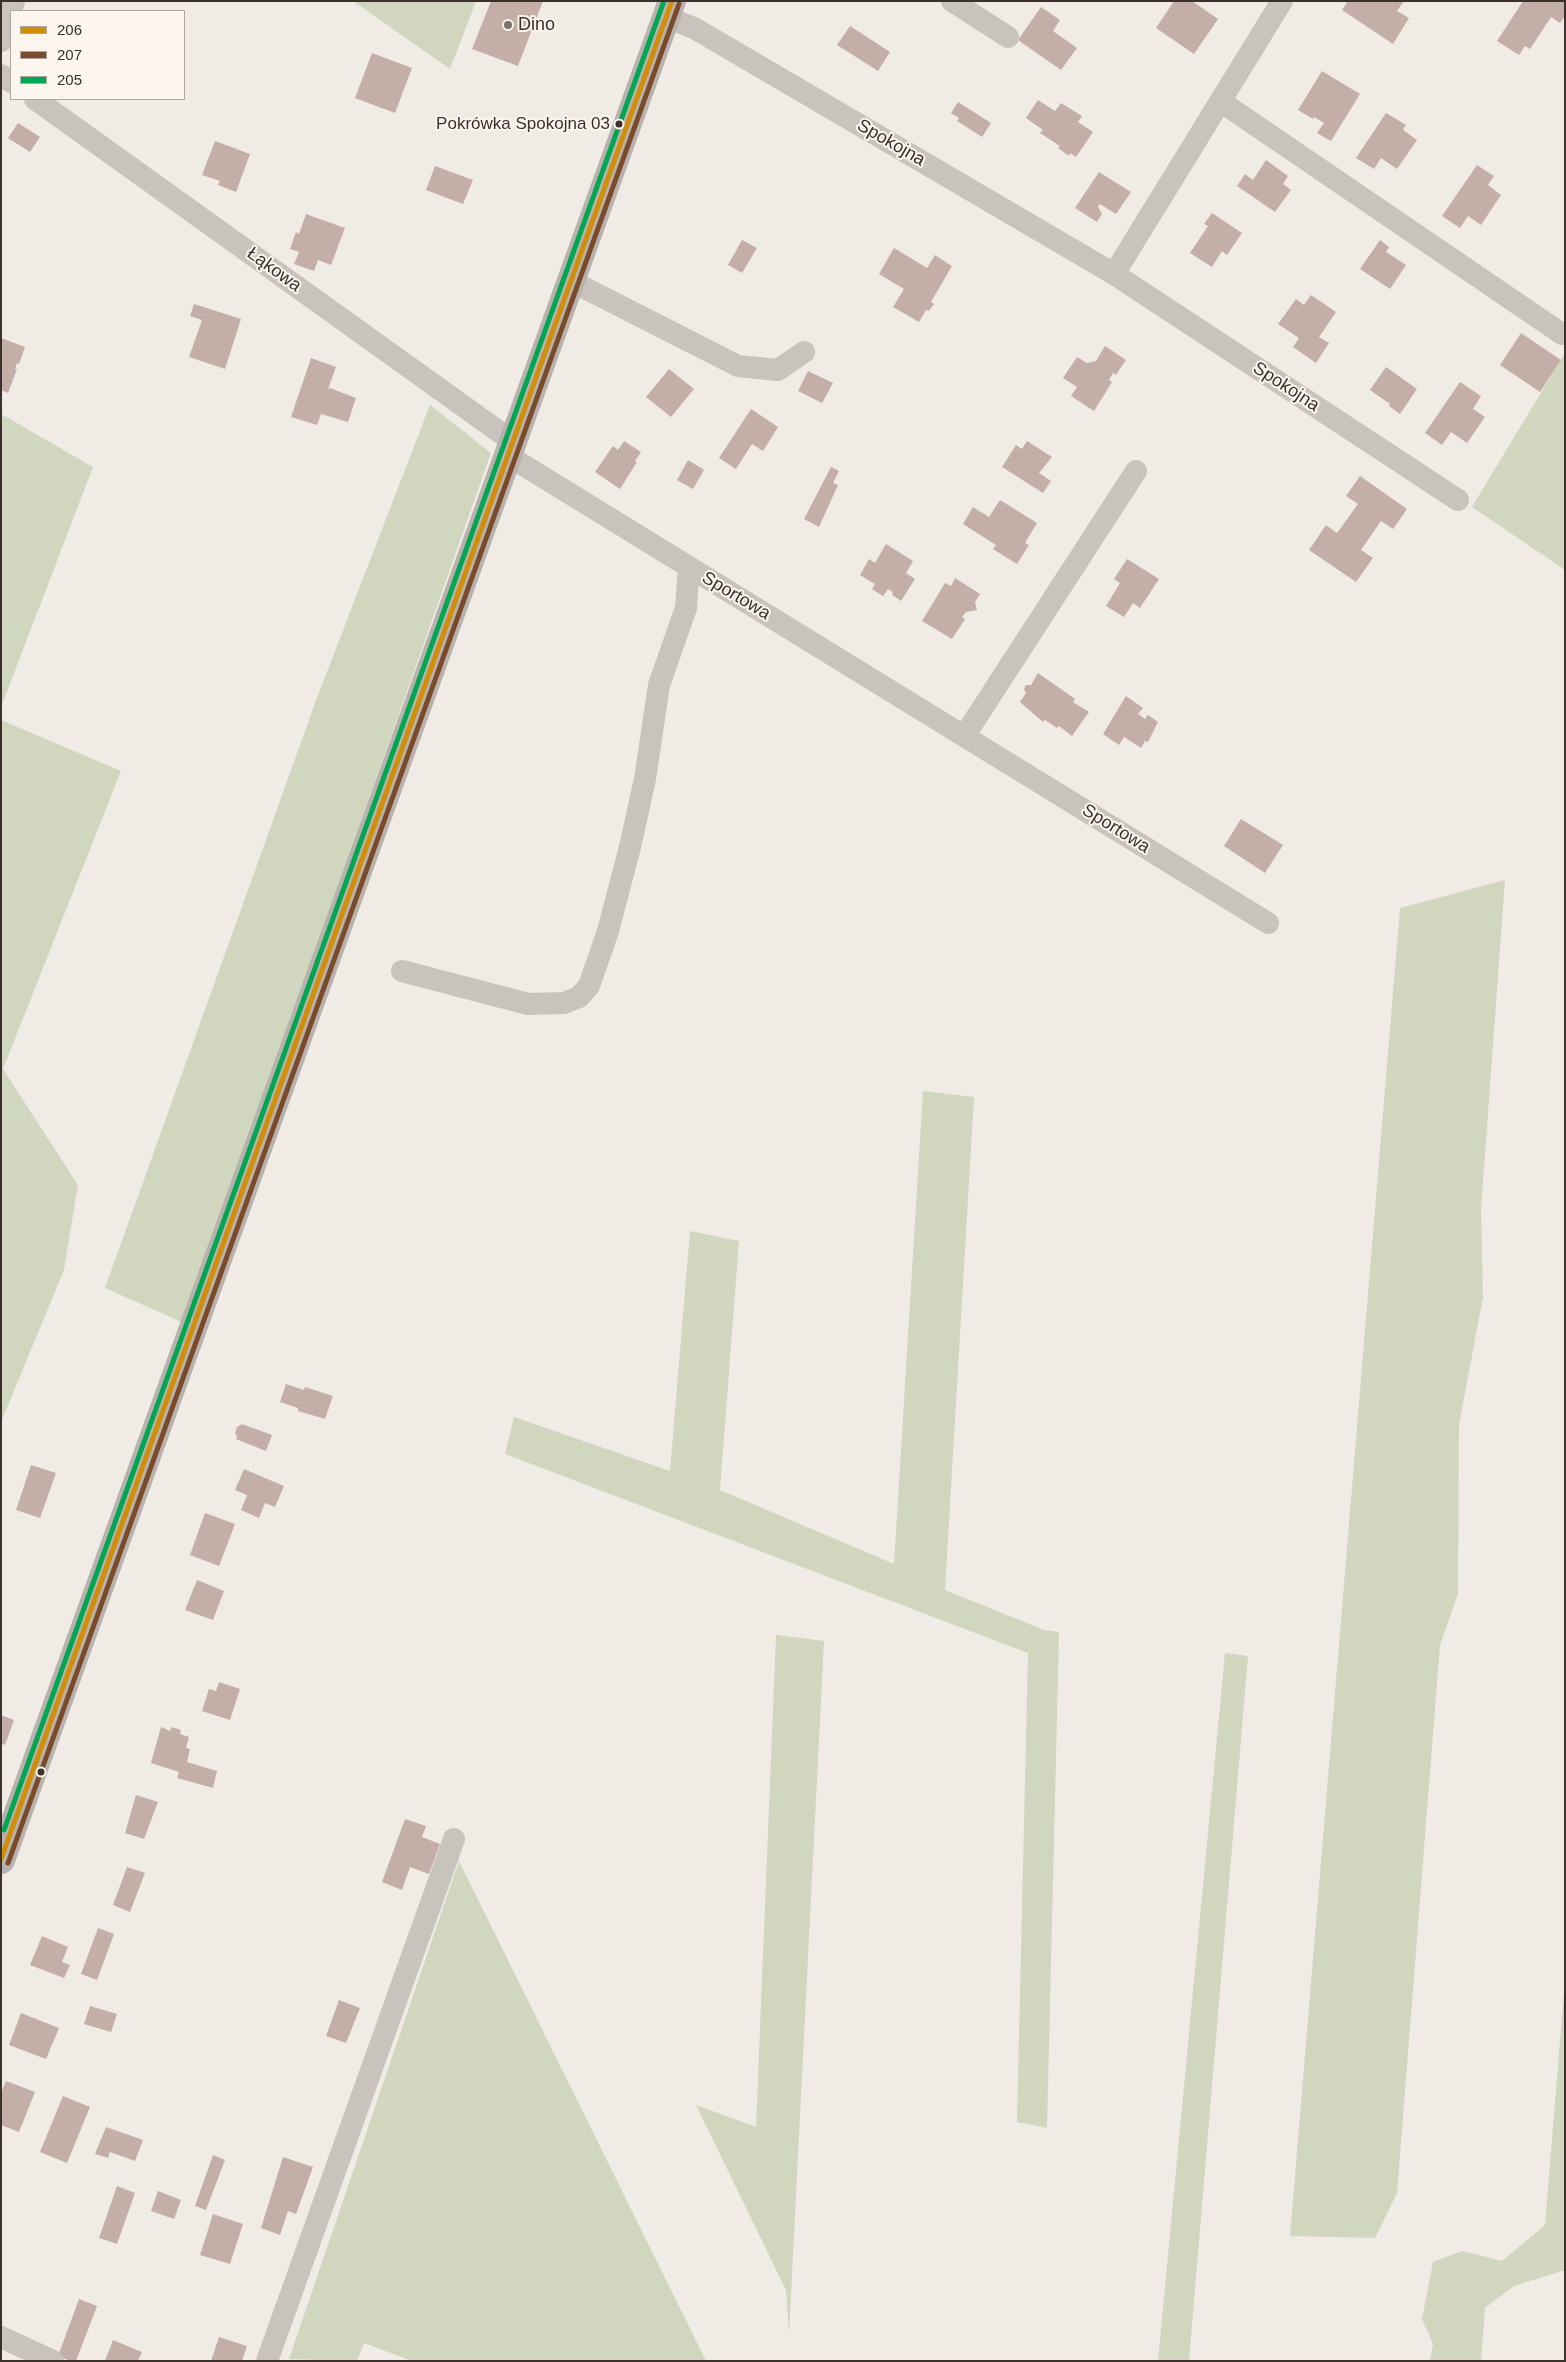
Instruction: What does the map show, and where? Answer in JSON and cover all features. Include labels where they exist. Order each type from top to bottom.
[{"type":"main road","points":[[3,1846],[669,9]]},
{"type":"street","points":[[952,1],[1008,37]]},
{"type":"street","points":[[1114,274],[1282,1]]},
{"type":"street","name":"Spokojna","points":[[669,9],[694,28],[1114,274],[1458,500]]},
{"type":"street","points":[[1,40],[10,13]]},
{"type":"street","name":"Łąkowa","points":[[36,100],[510,448]]},
{"type":"street","points":[[1220,101],[1562,334]]},
{"type":"street","points":[[571,281],[738,366],[778,370],[804,352]]},
{"type":"street","name":"Sportowa","points":[[510,448],[689,567],[1268,923]]},
{"type":"street","points":[[965,735],[1136,471]]},
{"type":"street","points":[[402,971],[528,1004],[564,1003],[578,997],[589,986],[595,974],[608,931],[630,847],[645,779],[659,685],[686,608],[689,567]]},
{"type":"street","points":[[267,2361],[454,1839]]},
{"type":"street","points":[[1,2337],[53,2361]]},
{"type":"green space","points":[[353,1],[476,1],[450,69]]},
{"type":"green space","points":[[1565,353],[1565,570],[1472,507]]},
{"type":"green space","points":[[430,405],[491,453],[184,1323],[105,1288],[318,695]]},
{"type":"green space","points":[[1,414],[93,467],[1,707]]},
{"type":"green space","points":[[1,720],[121,771],[3,1069],[78,1185],[64,1270],[1,1422]]},
{"type":"green space","points":[[1505,880],[1481,1209],[1483,1297],[1459,1425],[1458,1594],[1440,1645],[1397,2193],[1375,2238],[1290,2236],[1400,908]]},
{"type":"green space","points":[[923,1091],[974,1097],[945,1590],[1044,1630],[1059,1632],[1047,2128],[1017,2122],[1028,1653],[505,1454],[514,1417],[670,1471],[690,1231],[739,1241],[720,1490],[894,1564]]},
{"type":"green space","points":[[776,1635],[824,1641],[789,2333],[786,2290],[696,2105],[756,2127]]},
{"type":"green space","points":[[1225,1653],[1248,1656],[1189,2361],[1158,2361]]},
{"type":"green space","points":[[459,1861],[706,2361],[412,2361],[364,2343],[357,2361],[289,2359]]},
{"type":"green space","points":[[1565,1979],[1565,2270],[1514,2286],[1485,2308],[1481,2361],[1430,2361],[1433,2344],[1422,2319],[1433,2262],[1462,2251],[1502,2261],[1545,2225]]},
{"type":"building","name":"Dino","points":[[491,1],[543,1],[518,66],[472,49]]},
{"type":"building","points":[[1174,1],[1192,1],[1218,19],[1194,54],[1156,28]]},
{"type":"building","points":[[1348,1],[1404,1],[1397,11],[1409,18],[1393,44],[1342,10]]},
{"type":"building","points":[[1523,1],[1565,1],[1565,16],[1560,23],[1551,17],[1530,49],[1525,46],[1519,55],[1497,41]]},
{"type":"building","points":[[1041,7],[1060,20],[1053,31],[1077,48],[1061,70],[1018,40]]},
{"type":"building","points":[[850,26],[890,52],[878,71],[837,45]]},
{"type":"building","points":[[372,53],[412,68],[395,113],[355,98]]},
{"type":"building","points":[[1322,71],[1360,94],[1331,141],[1317,133],[1324,123],[1298,110]]},
{"type":"building","points":[[1038,100],[1055,111],[1061,103],[1082,116],[1078,122],[1093,132],[1076,157],[1070,153],[1069,156],[1058,148],[1060,146],[1040,133],[1043,130],[1026,118]]},
{"type":"building","points":[[958,102],[991,123],[982,137],[957,121],[959,118],[951,113]]},
{"type":"building","points":[[1386,113],[1406,125],[1403,130],[1417,140],[1397,169],[1381,158],[1374,169],[1356,158]]},
{"type":"building","points":[[18,123],[40,137],[30,152],[8,138]]},
{"type":"building","points":[[215,141],[250,154],[236,192],[218,185],[220,181],[202,175]]},
{"type":"building","points":[[1266,160],[1288,176],[1283,184],[1291,190],[1275,212],[1237,186],[1245,174],[1253,180]]},
{"type":"building","points":[[1477,165],[1494,176],[1488,185],[1501,195],[1481,225],[1468,216],[1460,228],[1442,216]]},
{"type":"building","points":[[435,166],[473,180],[463,204],[426,190]]},
{"type":"building","points":[[1099,172],[1131,192],[1116,214],[1100,204],[1098,207],[1102,214],[1097,222],[1075,208]]},
{"type":"building","points":[[1212,213],[1242,233],[1227,255],[1222,251],[1212,267],[1190,253],[1208,226],[1204,224]]},
{"type":"building","points":[[306,214],[345,228],[331,265],[318,260],[314,271],[294,264],[299,252],[290,249],[296,232],[299,234]]},
{"type":"building","points":[[742,240],[757,248],[742,273],[728,265]]},
{"type":"building","points":[[1380,240],[1389,247],[1386,252],[1406,265],[1390,289],[1360,269]]},
{"type":"building","points":[[894,248],[927,268],[935,255],[952,266],[931,302],[934,304],[929,311],[926,310],[919,322],[893,307],[904,289],[879,274]]},
{"type":"building","points":[[1311,295],[1336,312],[1319,337],[1329,343],[1316,363],[1293,347],[1299,338],[1278,324],[1296,299],[1304,305]]},
{"type":"building","points":[[194,304],[241,319],[225,369],[189,357],[202,320],[190,316]]},
{"type":"building","points":[[1521,333],[1561,360],[1540,392],[1500,365]]},
{"type":"building","points":[[1,338],[25,347],[19,364],[17,363],[15,369],[17,369],[8,393],[1,390]]},
{"type":"building","points":[[1105,346],[1126,360],[1116,375],[1113,373],[1109,380],[1112,382],[1094,411],[1071,396],[1077,387],[1063,378],[1077,357],[1087,363],[1096,361]]},
{"type":"building","points":[[311,358],[336,367],[328,389],[330,388],[356,398],[348,422],[321,414],[317,425],[291,417]]},
{"type":"building","points":[[1386,367],[1417,389],[1400,414],[1389,406],[1390,404],[1370,390]]},
{"type":"building","points":[[669,369],[694,389],[671,417],[646,397]]},
{"type":"building","points":[[808,371],[833,383],[822,403],[798,391]]},
{"type":"building","points":[[1460,382],[1481,396],[1473,409],[1485,417],[1467,443],[1451,432],[1442,445],[1425,433]]},
{"type":"building","points":[[751,409],[778,427],[763,451],[752,444],[736,469],[719,458]]},
{"type":"building","points":[[624,441],[641,452],[620,489],[595,472],[613,446],[618,450]]},
{"type":"building","points":[[1027,441],[1052,457],[1039,473],[1051,481],[1043,493],[1002,467],[1016,445],[1022,449]]},
{"type":"building","points":[[688,460],[704,470],[693,489],[677,480]]},
{"type":"building","points":[[831,467],[839,471],[833,483],[838,485],[819,527],[804,519]]},
{"type":"building","points":[[1360,476],[1407,509],[1393,529],[1381,521],[1361,550],[1373,558],[1356,582],[1309,550],[1326,525],[1337,533],[1358,504],[1346,496]]},
{"type":"building","points":[[1000,500],[1037,523],[1025,543],[1029,545],[1017,564],[993,549],[996,545],[963,524],[973,507],[989,517]]},
{"type":"building","points":[[886,544],[913,561],[906,573],[915,579],[901,601],[892,595],[893,592],[888,589],[883,596],[872,589],[875,584],[860,575],[869,559],[875,563]]},
{"type":"building","points":[[1127,559],[1159,579],[1140,608],[1133,603],[1124,617],[1106,606],[1120,583],[1114,579]]},
{"type":"building","points":[[955,578],[980,594],[975,602],[977,610],[966,612],[962,617],[965,619],[952,639],[922,621],[945,583],[951,586]]},
{"type":"building","points":[[1038,673],[1075,699],[1073,702],[1089,712],[1072,736],[1059,726],[1057,728],[1045,720],[1043,722],[1020,702],[1026,693],[1024,689],[1026,685],[1031,685]]},
{"type":"building","points":[[1126,696],[1143,708],[1138,714],[1145,719],[1148,715],[1158,722],[1148,742],[1145,741],[1141,748],[1124,737],[1119,745],[1103,734]]},
{"type":"building","points":[[1241,819],[1283,845],[1265,873],[1224,846]]},
{"type":"building","points":[[286,1384],[304,1390],[305,1387],[333,1396],[325,1419],[298,1411],[298,1408],[280,1402]]},
{"type":"building","points":[[242,1424],[272,1435],[266,1451],[236,1439],[237,1427]]},
{"type":"building","points":[[31,1465],[56,1473],[40,1518],[16,1510]]},
{"type":"building","points":[[244,1469],[284,1486],[275,1507],[265,1503],[259,1518],[241,1510],[247,1495],[235,1490]]},
{"type":"building","points":[[205,1513],[235,1524],[219,1566],[190,1555]]},
{"type":"building","points":[[197,1580],[224,1591],[213,1620],[185,1610]]},
{"type":"building","points":[[219,1682],[240,1689],[230,1720],[202,1711],[209,1689],[216,1691]]},
{"type":"building","points":[[1,1715],[14,1720],[5,1745],[1,1743]]},
{"type":"building","points":[[161,1727],[170,1731],[172,1727],[181,1730],[180,1734],[189,1737],[186,1748],[190,1749],[187,1762],[217,1771],[213,1788],[177,1778],[179,1772],[151,1763]]},
{"type":"building","points":[[136,1795],[158,1802],[144,1839],[125,1833]]},
{"type":"building","points":[[405,1819],[426,1826],[422,1837],[440,1844],[429,1874],[410,1867],[402,1890],[382,1882]]},
{"type":"building","points":[[127,1867],[145,1873],[130,1912],[113,1905]]},
{"type":"building","points":[[98,1928],[114,1934],[97,1980],[81,1974]]},
{"type":"building","points":[[42,1936],[68,1947],[62,1962],[70,1965],[64,1978],[30,1965]]},
{"type":"building","points":[[339,2000],[360,2008],[346,2043],[326,2036]]},
{"type":"building","points":[[90,2006],[117,2014],[111,2032],[84,2024]]},
{"type":"building","points":[[21,2013],[59,2028],[46,2059],[9,2045]]},
{"type":"building","points":[[6,2081],[35,2092],[19,2132],[1,2125],[1,2093]]},
{"type":"building","points":[[63,2096],[90,2107],[67,2163],[40,2152]]},
{"type":"building","points":[[106,2127],[143,2140],[135,2161],[110,2152],[108,2158],[95,2154]]},
{"type":"building","points":[[213,2155],[225,2160],[206,2210],[195,2206]]},
{"type":"building","points":[[283,2157],[313,2167],[296,2214],[288,2211],[280,2235],[261,2228]]},
{"type":"building","points":[[117,2186],[135,2193],[117,2244],[99,2238]]},
{"type":"building","points":[[158,2191],[181,2200],[174,2219],[151,2211]]},
{"type":"building","points":[[213,2214],[243,2224],[230,2264],[200,2255]]},
{"type":"building","points":[[79,2299],[97,2306],[76,2361],[70,2361],[58,2356]]},
{"type":"building","points":[[219,2337],[247,2346],[242,2361],[211,2361]]},
{"type":"building","points":[[113,2340],[142,2352],[138,2361],[105,2361]]},
{"type":"transit line","name":"205","points":[[4,1830],[664,1]]},
{"type":"transit line","name":"206","points":[[1,1859],[672,1]]},
{"type":"transit line","name":"207","points":[[8,1863],[679,4]]},
{"type":"place","name":"Dino","points":[[508,25]]},
{"type":"place","name":"Pokrówka Spokojna 03","points":[[619,124]]}]
